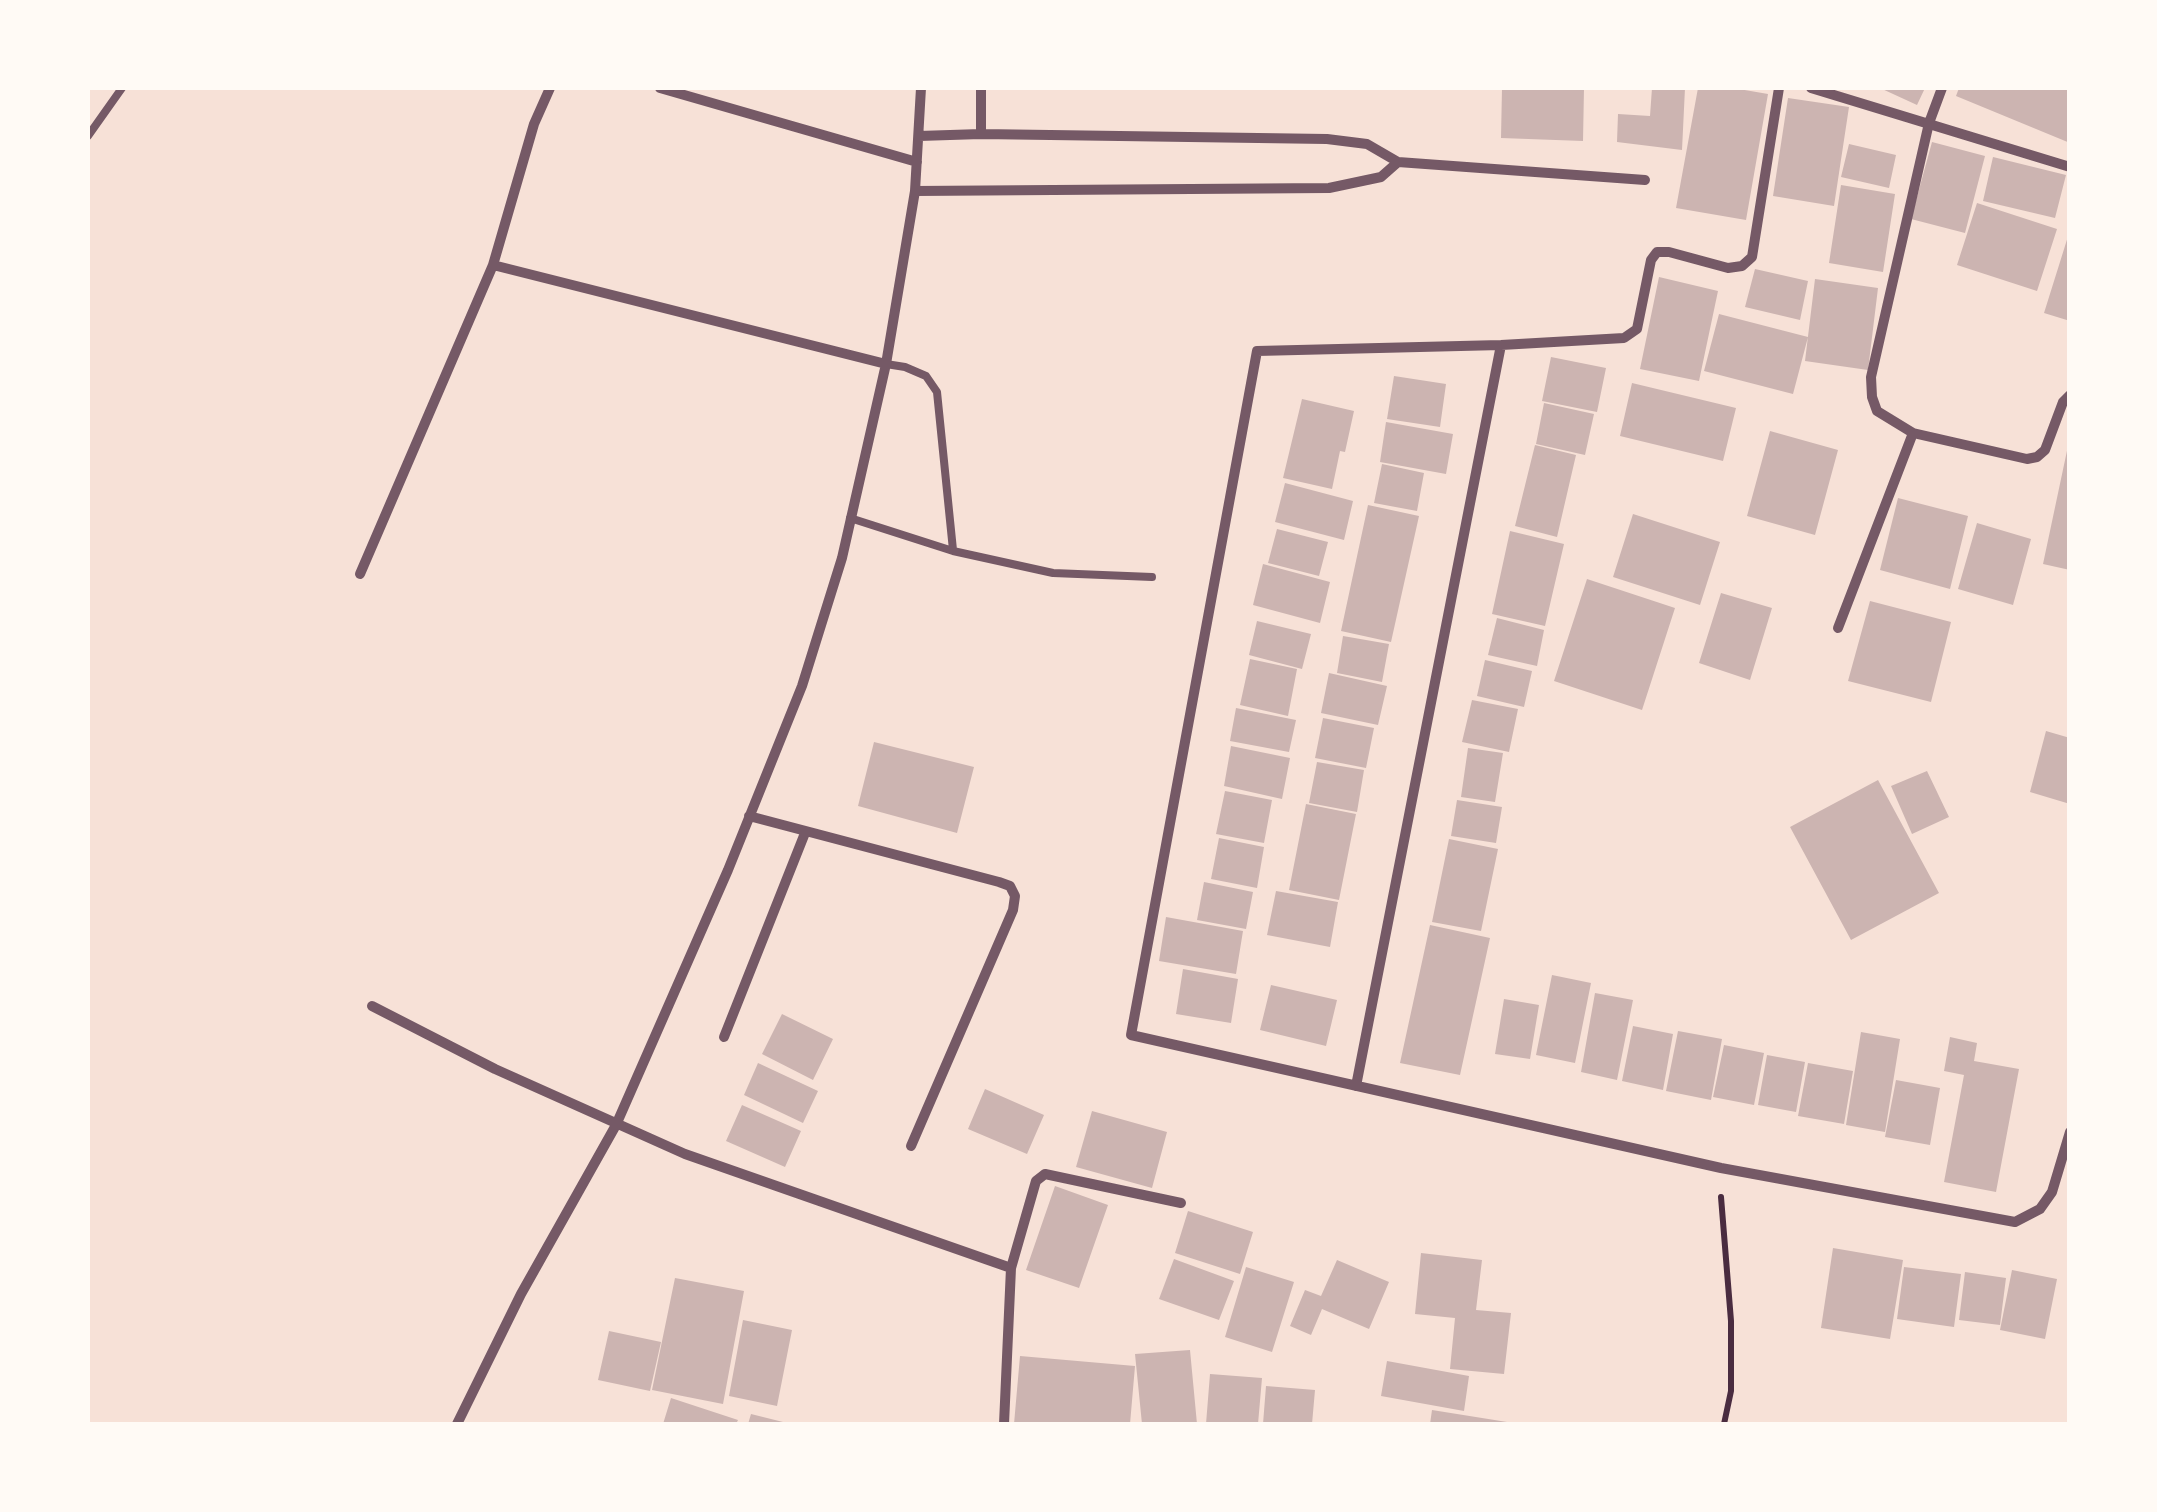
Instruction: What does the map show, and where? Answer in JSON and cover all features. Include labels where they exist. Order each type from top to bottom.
[{"type":"street","points":[[360,574],[493,265],[534,124],[550,88]]},
{"type":"street","points":[[660,88],[916,162]]},
{"type":"street","points":[[457,1424],[521,1294],[616,1126],[802,686],[842,558],[886,364],[915,191],[920,88]]},
{"type":"street","points":[[981,88],[981,134]]},
{"type":"street","points":[[1779,88],[1752,257],[1742,266],[1728,268],[1670,252],[1656,252],[1637,328],[1624,338],[1257,351],[1131,1035],[1721,1168],[2014,1222],[2040,1209],[2052,1192],[2070,1132]]},
{"type":"street","points":[[1811,88],[2070,167]]},
{"type":"street","points":[[1942,88],[1929,123],[1871,377],[1877,411],[1913,432],[2027,459],[2044,450],[2063,402],[2070,395]]},
{"type":"street","points":[[919,136],[1327,139],[1368,144],[1398,162],[1644,180]]},
{"type":"street","points":[[915,191],[1328,188],[1381,177],[1398,162]]},
{"type":"street","points":[[493,265],[886,364]]},
{"type":"street","points":[[1356,1086],[1501,345]]},
{"type":"street","points":[[1838,628],[1913,432]]},
{"type":"street","points":[[749,816],[999,882],[1010,886],[1015,896],[1014,910],[911,1146]]},
{"type":"street","points":[[724,1037],[805,833]]},
{"type":"street","points":[[372,1006],[616,1126],[685,1154],[1011,1268]]},
{"type":"street","points":[[1004,1424],[1011,1268],[1036,1181],[1045,1174],[1182,1202]]},
{"type":"lane","points":[[88,136],[122,88]]},
{"type":"lane","points":[[886,364],[926,376],[937,392],[953,551]]},
{"type":"lane","points":[[850,518],[953,551],[1053,573],[1152,577]]},
{"type":"path","points":[[1721,1168],[1720,1209],[1731,1338],[1731,1390],[1724,1424]]},
{"type":"building","points":[[1502,88],[1584,88],[1583,141],[1501,138]]},
{"type":"building","points":[[1652,88],[1685,88],[1682,150],[1617,142],[1618,114],[1650,116]]},
{"type":"building","points":[[1698,88],[1768,94],[1746,220],[1676,208]]},
{"type":"building","points":[[1880,88],[1925,88],[1917,105]]},
{"type":"building","points":[[1959,88],[2070,88],[2070,143],[1956,96]]},
{"type":"building","points":[[1788,98],[1849,107],[1834,206],[1773,196]]},
{"type":"building","points":[[1932,142],[1985,156],[1965,233],[1911,219]]},
{"type":"building","points":[[1849,144],[1896,155],[1889,188],[1841,177]]},
{"type":"building","points":[[1993,157],[2066,175],[2055,218],[1983,201]]},
{"type":"building","points":[[1841,185],[1895,194],[1883,272],[1829,263]]},
{"type":"building","points":[[1977,203],[2057,229],[2037,291],[1957,265]]},
{"type":"building","points":[[2070,230],[2070,321],[2044,313]]},
{"type":"building","points":[[1755,269],[1808,281],[1800,320],[1745,307]]},
{"type":"building","points":[[1659,277],[1718,291],[1699,381],[1640,369]]},
{"type":"building","points":[[1815,279],[1878,288],[1868,370],[1805,361]]},
{"type":"building","points":[[1719,314],[1808,337],[1793,394],[1704,371]]},
{"type":"building","points":[[1551,357],[1606,368],[1597,412],[1542,401]]},
{"type":"building","points":[[1394,376],[1446,384],[1440,427],[1387,419]]},
{"type":"building","points":[[1632,383],[1736,408],[1723,461],[1620,436]]},
{"type":"building","points":[[1302,399],[1354,411],[1332,489],[1283,478]]},
{"type":"building","points":[[1544,403],[1594,414],[1585,455],[1536,444]]},
{"type":"building","points":[[1386,422],[1453,434],[1446,474],[1380,462]]},
{"type":"building","points":[[1770,431],[1838,450],[1815,535],[1747,516]]},
{"type":"building","points":[[1535,445],[1576,455],[1557,537],[1515,526]]},
{"type":"building","points":[[2070,446],[2070,570],[2043,564]]},
{"type":"building","points":[[1382,464],[1424,473],[1417,511],[1374,503]]},
{"type":"building","points":[[1285,483],[1353,501],[1344,540],[1275,522]]},
{"type":"building","points":[[1898,498],[1968,516],[1950,589],[1880,570]]},
{"type":"building","points":[[1368,505],[1419,516],[1391,642],[1341,631]]},
{"type":"building","points":[[1633,514],[1720,542],[1700,605],[1613,577]]},
{"type":"building","points":[[1977,523],[2031,539],[2013,605],[1958,589]]},
{"type":"building","points":[[1277,529],[1328,542],[1319,576],[1268,563]]},
{"type":"building","points":[[1510,531],[1564,544],[1545,626],[1492,614]]},
{"type":"building","points":[[1263,564],[1330,582],[1320,623],[1253,605]]},
{"type":"building","points":[[1587,579],[1675,608],[1642,710],[1554,681]]},
{"type":"building","points":[[1721,593],[1772,608],[1750,680],[1699,663]]},
{"type":"building","points":[[1870,601],[1951,622],[1931,702],[1848,681]]},
{"type":"building","points":[[1497,618],[1544,630],[1537,666],[1488,655]]},
{"type":"building","points":[[1257,621],[1311,634],[1302,669],[1249,655]]},
{"type":"building","points":[[1343,636],[1389,644],[1382,682],[1337,673]]},
{"type":"building","points":[[1250,659],[1297,669],[1288,716],[1240,705]]},
{"type":"building","points":[[1485,660],[1532,671],[1524,707],[1477,696]]},
{"type":"building","points":[[1329,673],[1387,686],[1378,725],[1321,713]]},
{"type":"building","points":[[1472,700],[1518,709],[1509,752],[1462,742]]},
{"type":"building","points":[[1236,708],[1296,720],[1289,752],[1230,741]]},
{"type":"building","points":[[1323,718],[1374,728],[1366,768],[1315,758]]},
{"type":"building","points":[[2046,731],[2070,738],[2070,804],[2030,792]]},
{"type":"building","points":[[874,742],[974,767],[957,833],[858,806]]},
{"type":"building","points":[[1231,746],[1290,758],[1282,799],[1224,786]]},
{"type":"building","points":[[1468,748],[1503,753],[1495,802],[1461,797]]},
{"type":"building","points":[[1317,762],[1364,770],[1357,812],[1309,803]]},
{"type":"building","points":[[1927,771],[1949,817],[1912,834],[1891,786]]},
{"type":"building","points":[[1878,780],[1939,893],[1851,940],[1790,827]]},
{"type":"building","points":[[1225,791],[1272,800],[1264,843],[1216,834]]},
{"type":"building","points":[[1457,800],[1502,807],[1496,843],[1451,836]]},
{"type":"building","points":[[1306,804],[1356,814],[1339,900],[1289,890]]},
{"type":"building","points":[[1219,838],[1264,847],[1257,888],[1211,879]]},
{"type":"building","points":[[1449,839],[1498,849],[1481,931],[1432,922]]},
{"type":"building","points":[[1204,882],[1253,892],[1246,929],[1197,920]]},
{"type":"building","points":[[1276,891],[1338,902],[1330,947],[1267,935]]},
{"type":"building","points":[[1166,917],[1243,931],[1236,974],[1159,961]]},
{"type":"building","points":[[1430,925],[1490,938],[1460,1075],[1400,1063]]},
{"type":"building","points":[[1183,969],[1238,979],[1231,1023],[1176,1014]]},
{"type":"building","points":[[1552,975],[1591,983],[1575,1063],[1536,1055]]},
{"type":"building","points":[[1271,985],[1337,1000],[1326,1046],[1260,1030]]},
{"type":"building","points":[[1595,993],[1633,1000],[1617,1080],[1581,1072]]},
{"type":"building","points":[[1504,999],[1539,1005],[1530,1059],[1495,1054]]},
{"type":"building","points":[[782,1014],[833,1039],[813,1080],[762,1054]]},
{"type":"building","points":[[1633,1026],[1673,1034],[1663,1090],[1622,1081]]},
{"type":"building","points":[[1678,1031],[1722,1039],[1711,1100],[1666,1091]]},
{"type":"building","points":[[1861,1032],[1900,1039],[1885,1132],[1846,1125]]},
{"type":"building","points":[[1950,1037],[1977,1043],[1974,1061],[2019,1069],[1996,1192],[1944,1182],[1964,1075],[1944,1071]]},
{"type":"building","points":[[1724,1045],[1764,1053],[1754,1105],[1713,1097]]},
{"type":"building","points":[[1767,1055],[1805,1062],[1796,1112],[1758,1105]]},
{"type":"building","points":[[758,1063],[818,1091],[803,1123],[744,1095]]},
{"type":"building","points":[[1808,1063],[1853,1071],[1844,1124],[1798,1116]]},
{"type":"building","points":[[1896,1080],[1940,1088],[1930,1145],[1885,1137]]},
{"type":"building","points":[[985,1089],[1044,1115],[1027,1154],[968,1129]]},
{"type":"building","points":[[742,1105],[801,1131],[785,1167],[726,1141]]},
{"type":"building","points":[[1092,1111],[1167,1132],[1152,1188],[1076,1167]]},
{"type":"building","points":[[1055,1186],[1108,1205],[1079,1288],[1026,1270]]},
{"type":"building","points":[[1188,1211],[1253,1232],[1240,1274],[1175,1253]]},
{"type":"building","points":[[1833,1248],[1903,1260],[1890,1339],[1821,1328]]},
{"type":"building","points":[[1421,1253],[1482,1260],[1476,1310],[1511,1313],[1504,1374],[1450,1369],[1455,1318],[1415,1314]]},
{"type":"building","points":[[1174,1259],[1234,1281],[1219,1320],[1159,1299]]},
{"type":"building","points":[[1337,1260],[1389,1282],[1369,1329],[1322,1309],[1311,1335],[1290,1326],[1305,1290],[1321,1296]]},
{"type":"building","points":[[1246,1267],[1294,1282],[1272,1352],[1225,1337]]},
{"type":"building","points":[[1904,1267],[1961,1274],[1954,1327],[1897,1319]]},
{"type":"building","points":[[2012,1270],[2057,1279],[2045,1339],[2000,1330]]},
{"type":"building","points":[[1965,1272],[2006,1278],[2000,1325],[1959,1320]]},
{"type":"building","points":[[675,1278],[744,1291],[723,1404],[652,1390]]},
{"type":"building","points":[[743,1320],[792,1330],[777,1406],[729,1396]]},
{"type":"building","points":[[609,1331],[661,1342],[650,1391],[598,1380]]},
{"type":"building","points":[[1190,1350],[1197,1424],[1142,1424],[1135,1354]]},
{"type":"building","points":[[1020,1356],[1135,1366],[1130,1424],[1014,1424]]},
{"type":"building","points":[[1387,1361],[1469,1376],[1464,1411],[1381,1396]]},
{"type":"building","points":[[1210,1374],[1262,1378],[1258,1424],[1206,1424]]},
{"type":"building","points":[[1266,1386],[1315,1390],[1312,1424],[1263,1424]]},
{"type":"building","points":[[671,1398],[738,1420],[736,1424],[663,1424]]},
{"type":"building","points":[[1432,1410],[1507,1422],[1507,1424],[1430,1424]]},
{"type":"building","points":[[751,1414],[787,1423],[787,1424],[748,1424]]}]
